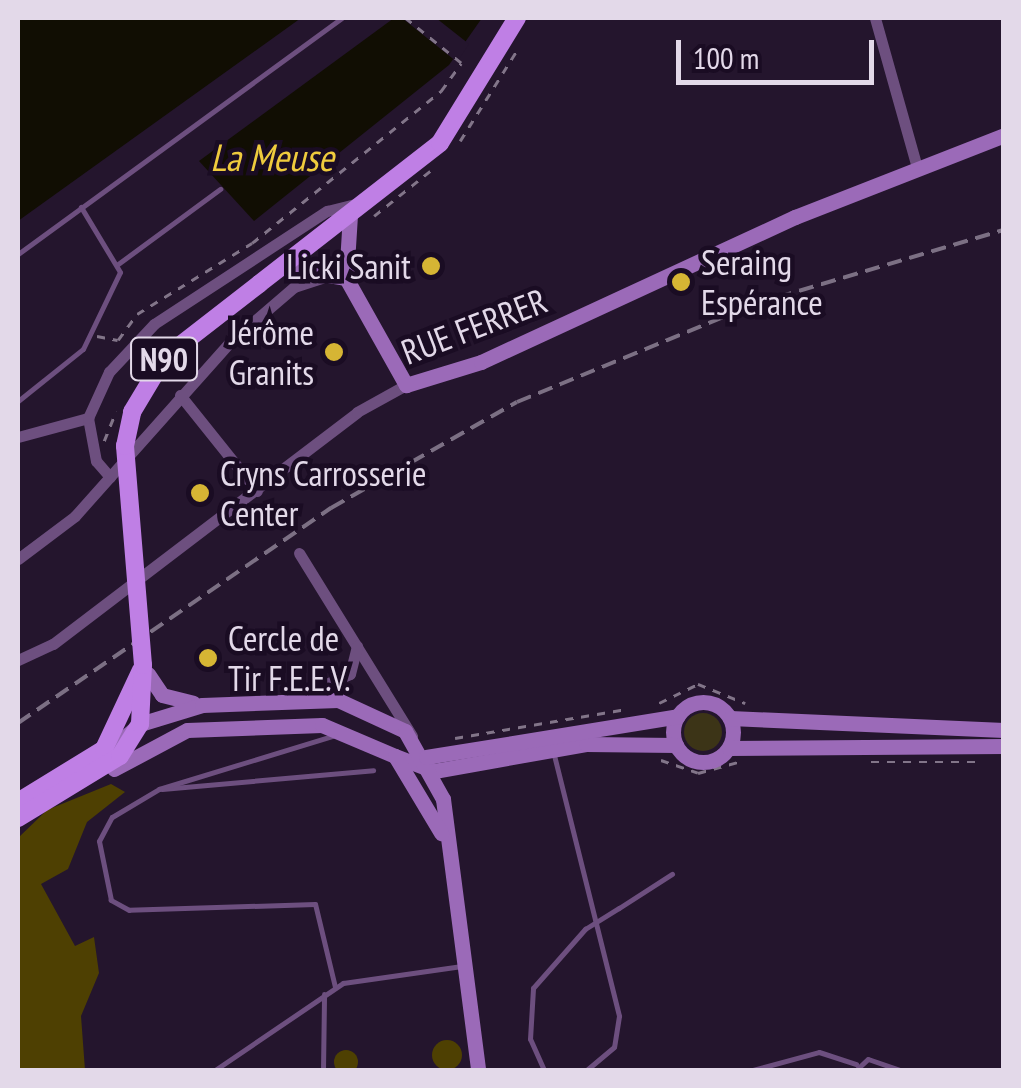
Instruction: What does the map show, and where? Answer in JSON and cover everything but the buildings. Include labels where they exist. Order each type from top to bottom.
[{"type":"main road","name":"N90","points":[[18,802],[120,756],[140,724],[145,669],[126,470],[132,412],[166,357],[370,200],[458,121],[517,18]]},
{"type":"main road","name":"N90","points":[[18,818],[85,774],[117,732],[145,669]]},
{"type":"street","points":[[875,18],[917,167]]},
{"type":"street","name":"RUE FERRER","points":[[18,660],[53,644],[406,385],[481,362],[917,167],[1004,135]]},
{"type":"street","points":[[110,477],[96,461],[88,418],[110,372],[154,324],[327,211],[370,200]]},
{"type":"street","points":[[350,215],[346,278],[406,385]]},
{"type":"street","points":[[281,267],[346,278]]},
{"type":"street","points":[[18,560],[110,477],[180,395],[294,287],[346,278]]},
{"type":"street","points":[[180,395],[257,491]]},
{"type":"street","points":[[18,437],[88,418]]},
{"type":"street","points":[[299,552],[430,764],[478,1070]]},
{"type":"street","points":[[285,701],[350,674],[357,646]]},
{"type":"street","points":[[145,669],[162,694],[202,705]]},
{"type":"street","points":[[140,724],[202,705],[285,701],[356,704],[414,740]]},
{"type":"street","points":[[430,764],[678,716],[709,703],[730,718],[1004,730]]},
{"type":"street","points":[[676,745],[678,716]]},
{"type":"street","points":[[728,748],[730,718]]},
{"type":"street","points":[[85,774],[188,730],[272,721],[342,730],[395,756],[430,764],[552,748],[676,745],[706,762],[728,748],[1004,746]]},
{"type":"street","points":[[395,756],[441,834]]},
{"type":"lane","points":[[18,254],[342,18]]},
{"type":"lane","points":[[18,400],[92,334],[118,264],[220,189]]},
{"type":"lane","points":[[80,208],[118,264]]},
{"type":"lane","points":[[334,987],[316,904],[129,910],[111,900],[102,829],[159,789],[328,745],[342,730]]},
{"type":"lane","points":[[552,748],[619,1016],[614,1047],[587,1070]]},
{"type":"lane","points":[[159,789],[373,770]]},
{"type":"lane","points":[[544,1070],[530,1038],[533,988],[584,929],[672,874]]},
{"type":"lane","points":[[215,1070],[334,987],[462,966]]},
{"type":"lane","points":[[323,1070],[324,994]]},
{"type":"lane","points":[[754,1070],[819,1052],[856,1067],[888,1060],[900,1070]]},
{"type":"path","points":[[92,334],[118,340],[138,314],[252,243],[462,66],[405,18]]},
{"type":"path","points":[[107,441],[115,410]]},
{"type":"shaded area","points":[[703,713],[716,719],[722,732],[716,745],[703,751],[690,745],[684,732],[690,719]]},
{"type":"shaded area","points":[[111,784],[125,792],[87,822],[68,869],[41,884],[75,946],[94,937],[99,973],[81,1016],[85,1070],[18,1070],[18,838],[47,810]]},
{"type":"shaded area","points":[[447,1040],[458,1044],[462,1055],[458,1066],[447,1070],[436,1066],[432,1055],[436,1044]]},
{"type":"shaded area","points":[[346,1050],[358,1062],[346,1074],[334,1062]]},
{"type":"water","name":"La Meuse","points":[[18,18],[301,18],[18,221]]},
{"type":"water","name":"La Meuse","points":[[394,18],[482,18],[449,65],[254,221],[199,161]]},
{"type":"pier","points":[[402,18],[436,18],[469,44],[457,62]]},
{"type":"railway","points":[[18,723],[331,508],[517,402],[755,304],[1004,230]]},
{"type":"place","name":"Licki Sanit","points":[[431,266]]},
{"type":"place","name":"Seraing Espérance","points":[[681,282]]},
{"type":"place","name":"Jérôme Granits","points":[[334,352]]},
{"type":"place","name":"Cryns Carrosserie Center","points":[[200,493]]},
{"type":"place","name":"Cercle de Tir F.E.E.V.","points":[[208,658]]}]
